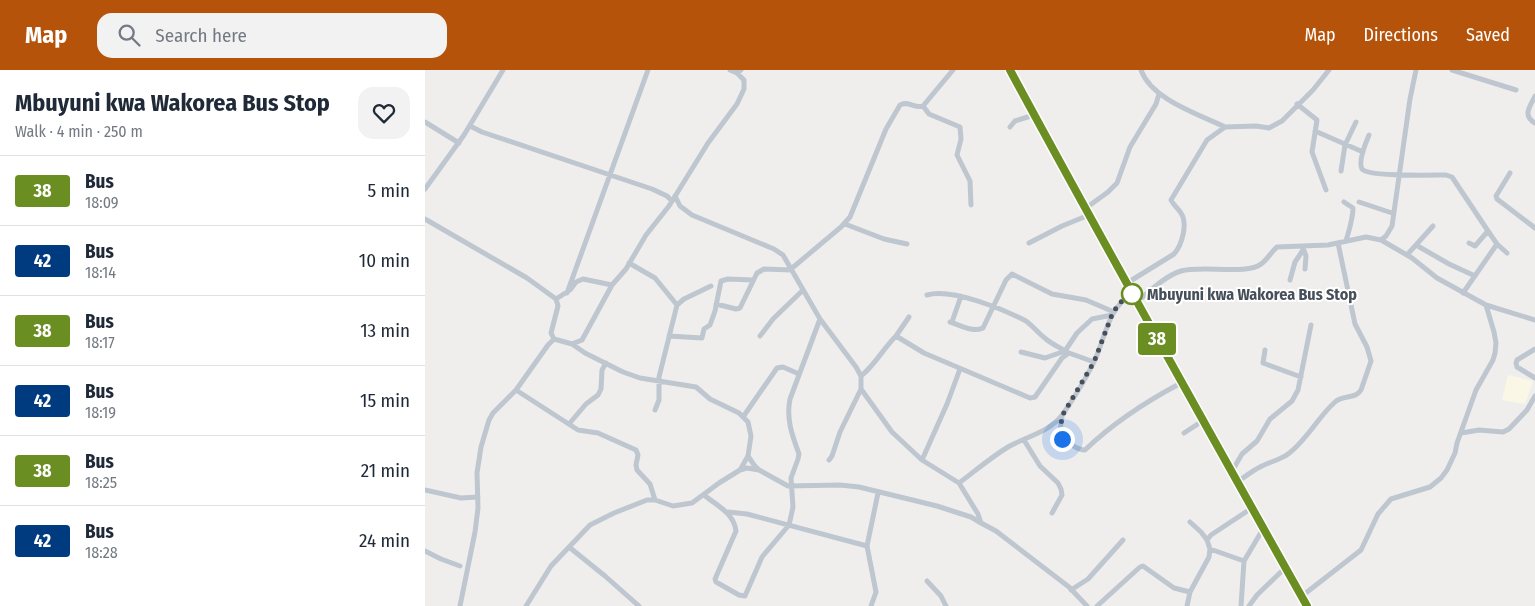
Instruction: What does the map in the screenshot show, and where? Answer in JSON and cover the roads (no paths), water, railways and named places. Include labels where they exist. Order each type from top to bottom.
[{"type":"main road","points":[[1010,70],[1181,383],[1204,420],[1307,606]]},
{"type":"street","points":[[425,189],[459,144],[503,70]]},
{"type":"street","points":[[567,292],[648,70]]},
{"type":"street","points":[[572,344],[582,340],[612,285],[672,201],[740,97],[745,84],[744,80],[739,72],[730,70]]},
{"type":"street","points":[[716,304],[739,308],[757,273],[765,269],[791,270],[845,224],[855,208],[886,130],[900,105],[907,103],[920,107],[923,106],[953,70]]},
{"type":"street","points":[[1141,70],[1144,80],[1159,94],[1225,127],[1256,126],[1269,128],[1283,120],[1313,90],[1329,70]]},
{"type":"street","points":[[1381,240],[1392,226],[1392,213],[1416,70]]},
{"type":"street","points":[[1452,70],[1516,90]]},
{"type":"street","points":[[1029,243],[1088,212],[1117,183],[1131,147],[1156,104],[1159,94]]},
{"type":"street","points":[[1535,96],[1527,114],[1528,118],[1535,123]]},
{"type":"street","points":[[1297,104],[1317,120],[1312,152],[1326,190]]},
{"type":"street","points":[[923,106],[929,114],[960,127],[961,139],[957,155],[970,181],[971,205]]},
{"type":"street","points":[[1009,127],[1015,121],[1034,115]]},
{"type":"street","points":[[425,122],[459,144]]},
{"type":"street","points":[[1341,171],[1345,145],[1356,122]]},
{"type":"street","points":[[470,126],[482,132],[659,192],[702,220],[779,251],[820,319],[861,376],[861,389],[829,460]]},
{"type":"street","points":[[1127,284],[1178,250],[1184,224],[1181,213],[1173,204],[1172,198],[1204,143],[1225,127]]},
{"type":"street","points":[[1315,131],[1363,152]]},
{"type":"street","points":[[1369,135],[1363,152],[1361,167],[1363,170],[1399,175],[1452,177],[1497,244],[1507,253]]},
{"type":"street","points":[[1510,173],[1496,196],[1497,199],[1535,228]]},
{"type":"street","points":[[672,201],[680,206]]},
{"type":"street","points":[[1344,202],[1353,208],[1353,219],[1346,241]]},
{"type":"street","points":[[1359,202],[1392,213]]},
{"type":"street","points":[[425,219],[527,278],[557,299],[558,306],[551,333],[554,339],[572,344],[585,353],[623,372],[660,382],[696,387],[710,399],[743,417],[748,422],[750,430],[748,456],[740,470]]},
{"type":"street","points":[[845,224],[907,244]]},
{"type":"street","points":[[1407,256],[1433,226]]},
{"type":"street","points":[[1469,243],[1475,246],[1488,231]]},
{"type":"street","points":[[1137,302],[1158,284],[1180,271],[1197,268],[1256,267],[1262,264],[1277,247],[1303,248],[1366,237],[1381,240],[1437,278],[1486,305],[1535,320]]},
{"type":"street","points":[[1237,482],[1261,467],[1290,453],[1334,402],[1340,398],[1359,394],[1361,390],[1371,361],[1367,347],[1355,324],[1339,243]]},
{"type":"street","points":[[1463,293],[1497,244]]},
{"type":"street","points":[[1416,245],[1475,276]]},
{"type":"street","points":[[1303,248],[1306,256],[1305,269]]},
{"type":"street","points":[[1290,280],[1295,262],[1303,248]]},
{"type":"street","points":[[629,263],[655,278],[677,305]]},
{"type":"street","points":[[961,296],[951,322],[979,330],[986,324],[1006,280],[1012,274],[1052,294],[1086,300],[1113,314]]},
{"type":"street","points":[[557,299],[576,282],[583,279],[612,285]]},
{"type":"street","points":[[669,336],[702,338],[704,329],[710,325],[722,280],[752,280]]},
{"type":"street","points":[[655,410],[659,400],[659,377],[677,305],[684,299],[711,286]]},
{"type":"street","points":[[760,336],[773,319],[802,291]]},
{"type":"street","points":[[927,294],[940,292],[961,296],[994,308],[1027,322],[1046,339],[1067,352],[1094,362]]},
{"type":"street","points":[[959,484],[995,455],[1044,431],[1062,416],[1094,362],[1113,314],[1121,302],[1132,294]]},
{"type":"street","points":[[1302,596],[1361,550],[1378,514],[1391,499],[1430,487],[1441,478],[1455,453],[1476,390],[1495,353],[1495,337],[1486,305]]},
{"type":"street","points":[[896,336],[924,353],[1030,398],[1035,396],[1067,352],[1077,334],[1092,319],[1113,314]]},
{"type":"street","points":[[861,376],[896,336],[909,317]]},
{"type":"street","points":[[704,495],[728,512],[736,526],[736,531],[715,579],[716,582],[745,596],[762,557],[789,525],[793,507],[791,478],[799,459],[799,454],[788,422],[787,410],[820,319]]},
{"type":"street","points":[[1232,471],[1242,454],[1257,441],[1270,419],[1292,401],[1298,390],[1311,325]]},
{"type":"street","points":[[460,606],[475,532],[478,497],[477,473],[481,446],[489,420],[493,413],[516,390],[554,339]]},
{"type":"street","points":[[1535,349],[1517,360],[1516,363],[1517,367],[1535,378]]},
{"type":"street","points":[[1265,350],[1263,363],[1301,376]]},
{"type":"street","points":[[1021,352],[1045,358],[1067,352]]},
{"type":"street","points":[[569,424],[586,404],[598,395],[601,389],[602,370],[606,363]]},
{"type":"street","points":[[743,417],[777,368],[783,367],[799,374]]},
{"type":"street","points":[[922,460],[960,369]]},
{"type":"street","points":[[1062,416],[1060,435],[1062,439],[1075,448],[1085,450],[1099,436],[1154,398],[1181,383]]},
{"type":"street","points":[[861,389],[898,439],[922,460],[959,484],[978,514],[981,523]]},
{"type":"street","points":[[516,390],[569,424],[585,432],[598,433],[636,450],[638,455],[635,465],[637,470],[650,484],[655,500]]},
{"type":"street","points":[[1461,432],[1479,430],[1503,432],[1509,429],[1527,410],[1535,396]]},
{"type":"street","points":[[1184,433],[1204,420]]},
{"type":"street","points":[[1024,440],[1041,466],[1058,483],[1061,489],[1062,495],[1052,513]]},
{"type":"street","points":[[748,456],[759,470],[778,482],[792,486],[840,485],[859,487],[937,506],[971,517],[996,532],[1071,590],[1087,606]]},
{"type":"street","points":[[526,606],[551,566],[590,525],[640,503],[655,500],[673,506],[692,503],[740,470],[747,468],[759,470]]},
{"type":"street","points":[[425,490],[461,498],[478,497]]},
{"type":"street","points":[[871,606],[875,592],[867,546],[878,493]]},
{"type":"street","points":[[1207,540],[1211,535],[1252,508]]},
{"type":"street","points":[[728,512],[747,514],[867,546]]},
{"type":"street","points":[[1187,606],[1190,592],[1209,557],[1210,549],[1207,540],[1190,522]]},
{"type":"street","points":[[1241,606],[1244,561],[1263,528]]},
{"type":"street","points":[[1071,590],[1087,578],[1123,540]]},
{"type":"street","points":[[569,547],[639,606]]},
{"type":"street","points":[[1210,549],[1244,561]]},
{"type":"street","points":[[425,552],[460,566]]},
{"type":"street","points":[[1097,606],[1143,566],[1174,588],[1190,592]]},
{"type":"street","points":[[1249,606],[1257,595],[1285,568]]},
{"type":"street","points":[[927,581],[941,596],[946,606]]},
{"type":"place","name":"Mbuyuni kwa Wakorea Bus Stop","points":[[1132,294]]}]
